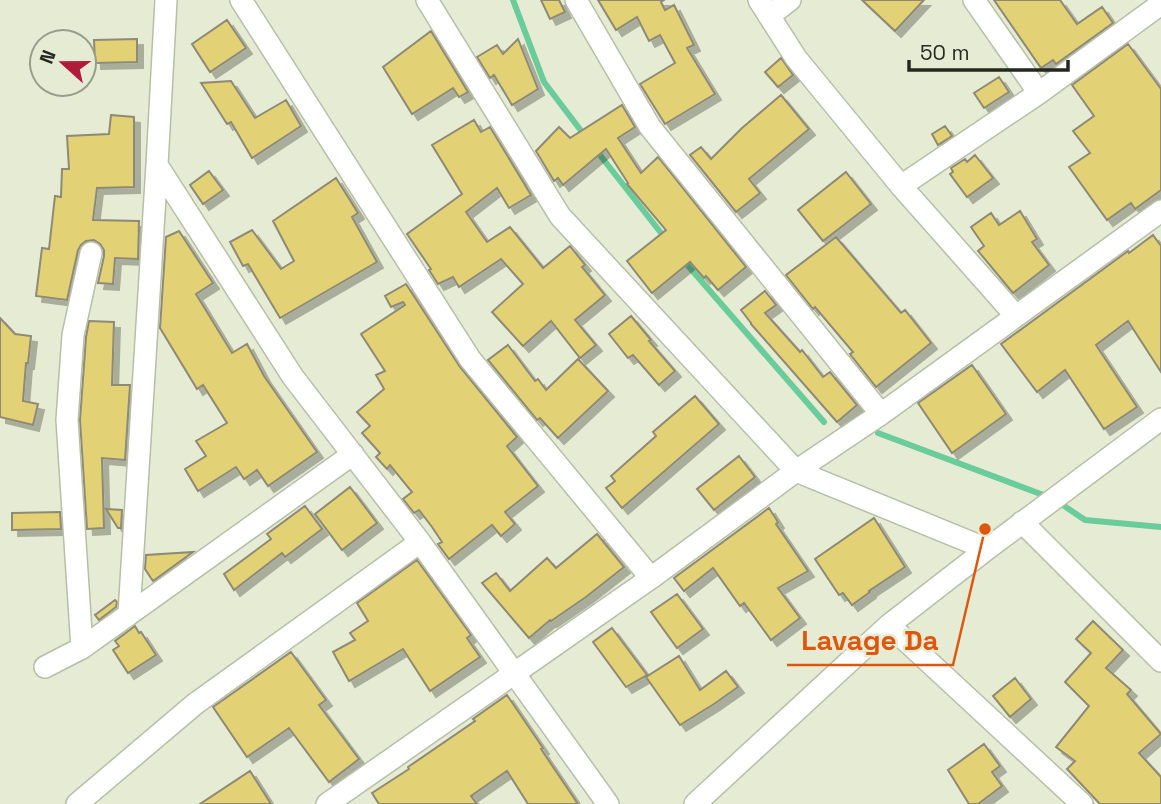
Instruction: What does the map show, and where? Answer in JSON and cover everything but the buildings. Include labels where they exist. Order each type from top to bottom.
[{"type":"street","points":[[129,614],[166,0]]},
{"type":"street","points":[[241,0],[470,359],[651,578]]},
{"type":"street","points":[[427,0],[560,216],[796,471],[987,549]]},
{"type":"street","points":[[576,0],[650,127],[881,414]]},
{"type":"street","points":[[790,0],[764,8],[796,58],[901,187],[1016,316]]},
{"type":"street","points":[[974,0],[1039,93]]},
{"type":"street","points":[[901,187],[1039,93],[1161,2]]},
{"type":"street","points":[[157,166],[293,377],[420,542],[608,804]]},
{"type":"street","points":[[327,804],[651,578],[796,471],[881,414],[1161,211]]},
{"type":"street","points":[[82,648],[67,420],[72,335],[91,253]]},
{"type":"street","points":[[695,804],[889,625],[1161,419]]},
{"type":"street","points":[[45,667],[82,648],[353,454]]},
{"type":"street","points":[[1022,522],[1161,661]]},
{"type":"street","points":[[77,804],[195,704],[420,542]]},
{"type":"street","points":[[889,625],[1081,804]]},
{"type":"waterway","points":[[513,0],[544,82],[585,136]]},
{"type":"waterway","points":[[596,150],[665,238]]},
{"type":"waterway","points":[[683,260],[824,422]]},
{"type":"waterway","points":[[878,433],[1054,499],[1085,520],[1161,527]]},
{"type":"place","name":"Lavage Da","points":[[985,529]]}]
